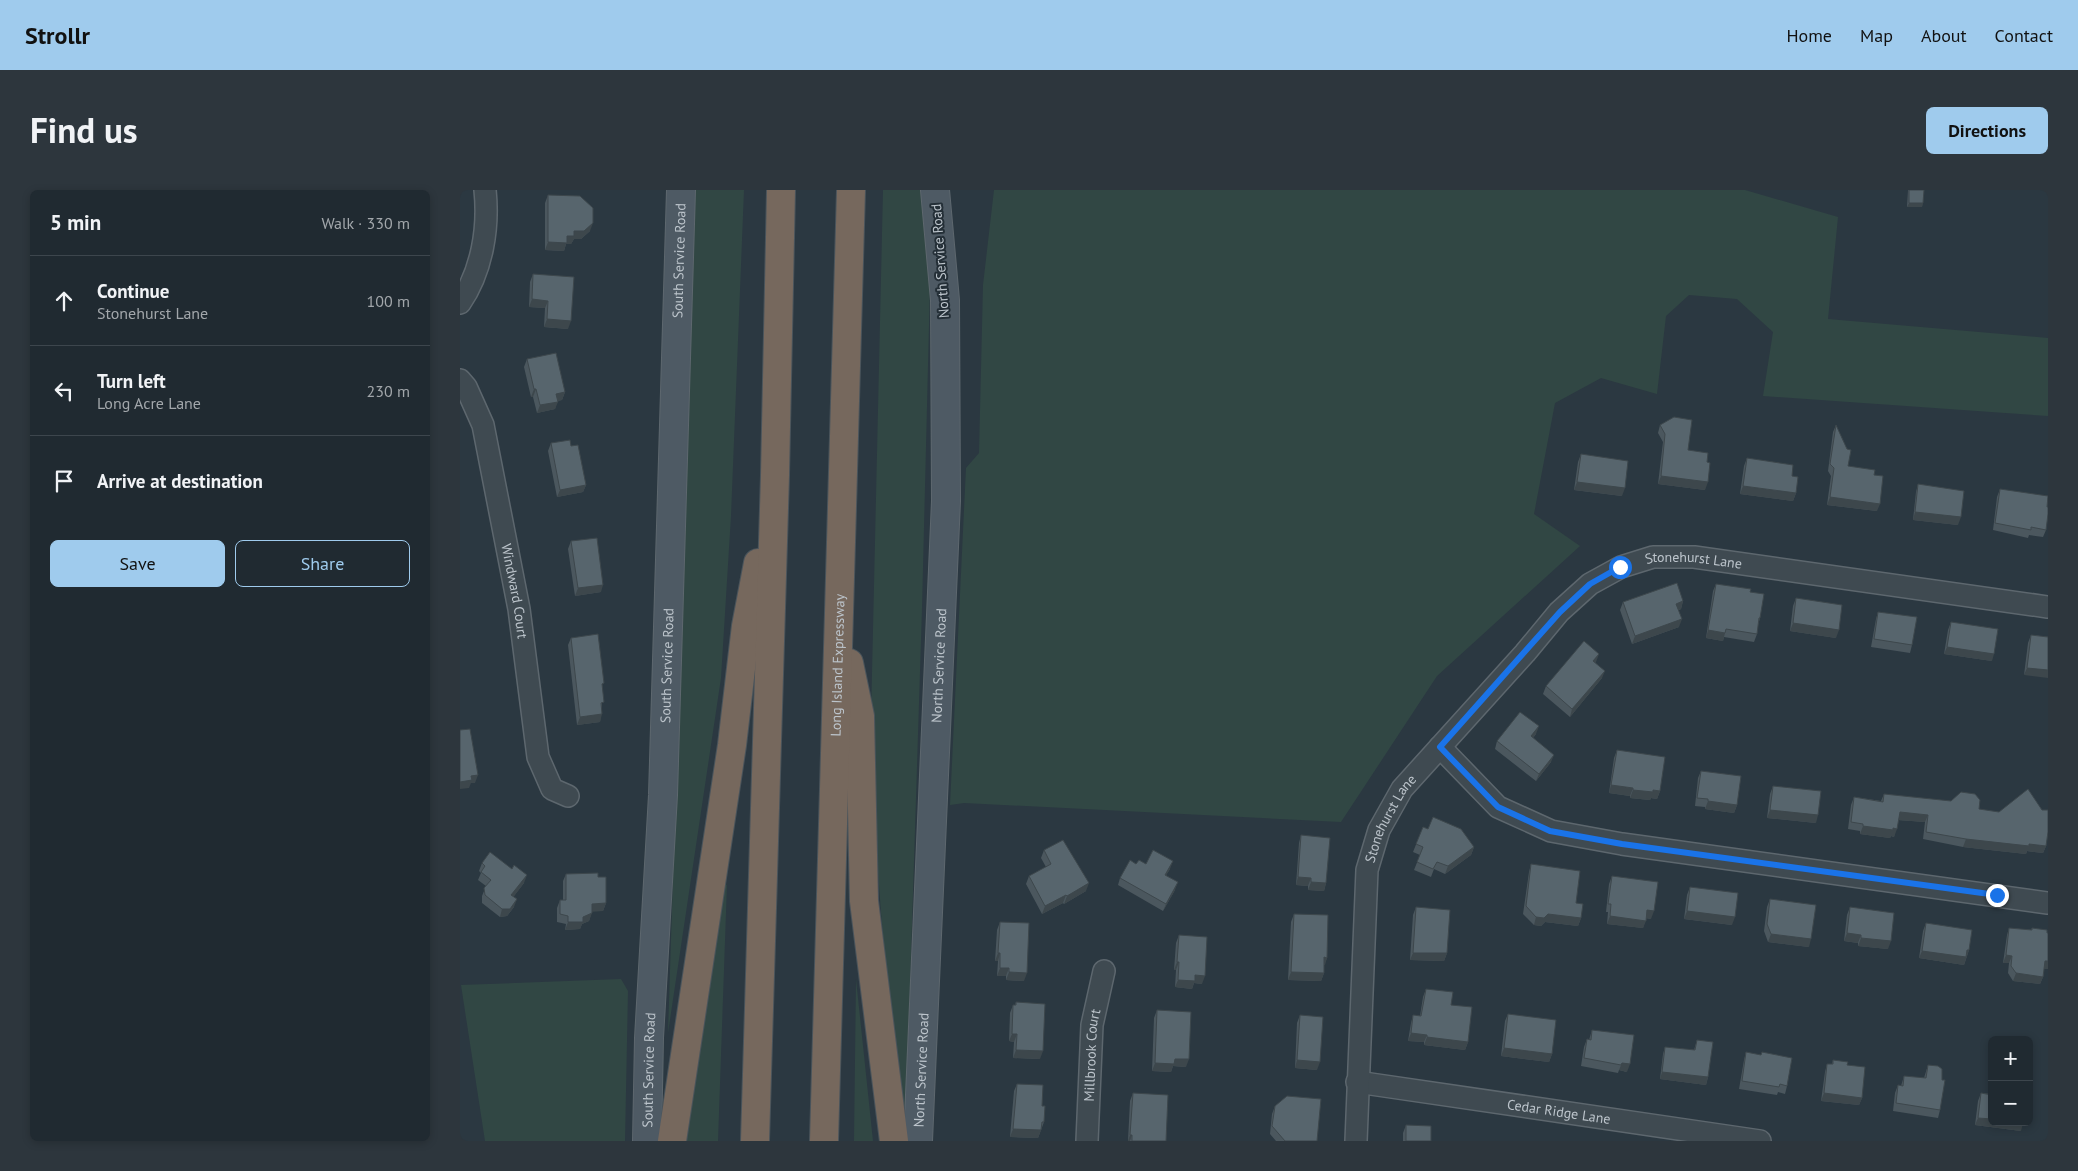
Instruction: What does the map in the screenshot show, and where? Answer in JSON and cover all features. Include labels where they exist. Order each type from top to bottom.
[{"type":"highway","points":[[755,1141],[780,190]]},
{"type":"highway","name":"Long Island Expressway","points":[[824,1141],[851,190]]},
{"type":"highway","points":[[672,1141],[733,737],[746,626],[774,475]]},
{"type":"highway","points":[[840,620],[860,716],[864,901],[894,1141]]},
{"type":"main road","name":"South Service Road","points":[[647,1141],[649,1038],[663,785],[681,190]]},
{"type":"main road","name":"North Service Road","points":[[918,1141],[946,501],[945,300],[935,190]]},
{"type":"street","points":[[460,303],[480,260],[488,213],[485,190]]},
{"type":"street","name":"Windward Court","points":[[460,380],[466,387],[483,425],[520,609],[538,757],[552,789],[568,796]]},
{"type":"street","name":"Stonehurst Lane","points":[[1356,1141],[1367,870],[1379,830],[1402,789],[1560,612],[1590,584],[1620,567],[1653,557],[1694,556],[2048,607]]},
{"type":"street","points":[[1440,747],[1498,807],[1550,831],[1622,844],[2048,903]]},
{"type":"street","name":"Millbrook Court","points":[[1087,1141],[1092,1024],[1104,971]]},
{"type":"street","name":"Cedar Ridge Lane","points":[[1357,1082],[1760,1141]]},
{"type":"green space","points":[[695,190],[744,190],[731,516],[721,678],[668,1033]]},
{"type":"green space","points":[[883,190],[922,190],[930,285],[906,1114],[899,1110],[881,913],[870,761]]},
{"type":"green space","points":[[994,190],[1745,190],[1838,217],[1828,319],[2048,338],[2048,416],[1763,396],[1773,332],[1737,299],[1689,295],[1666,316],[1657,394],[1601,378],[1555,403],[1534,514],[1580,546],[1437,676],[1341,822],[964,803],[950,805],[966,468],[979,453],[983,285]]},
{"type":"green space","points":[[727,884],[718,1141],[681,1141],[717,897]]},
{"type":"green space","points":[[621,979],[628,991],[625,1141],[485,1141],[461,985]]},
{"type":"green space","points":[[856,979],[873,1141],[854,1141]]},
{"type":"building","points":[[1909,190],[1924,190],[1923,203],[1909,203]]},
{"type":"building","points":[[548,195],[580,196],[593,208],[593,223],[584,231],[574,231],[574,236],[567,236],[567,243],[548,242]]},
{"type":"building","points":[[533,274],[574,277],[571,321],[547,319],[548,301],[532,299]]},
{"type":"building","points":[[556,353],[565,392],[556,394],[558,402],[540,405],[527,359]]},
{"type":"building","points":[[1674,417],[1692,420],[1688,450],[1708,453],[1707,462],[1710,463],[1708,482],[1661,476],[1665,434],[1660,425]]},
{"type":"building","points":[[1836,425],[1847,449],[1851,450],[1848,466],[1875,470],[1874,475],[1883,476],[1880,504],[1830,497],[1834,468],[1830,464]]},
{"type":"building","points":[[570,440],[571,446],[578,445],[586,485],[560,490],[551,443]]},
{"type":"building","points":[[1581,454],[1628,461],[1625,488],[1577,482]]},
{"type":"building","points":[[1747,458],[1793,465],[1792,476],[1798,477],[1796,493],[1743,486]]},
{"type":"building","points":[[1918,484],[1964,491],[1961,517],[1915,512]]},
{"type":"building","points":[[2000,489],[2048,496],[2046,530],[2031,527],[2031,530],[1995,523]]},
{"type":"building","points":[[597,538],[603,585],[578,588],[571,541]]},
{"type":"building","points":[[1677,583],[1683,601],[1676,604],[1682,619],[1635,636],[1623,602]]},
{"type":"building","points":[[1716,584],[1751,589],[1750,592],[1764,594],[1757,634],[1726,629],[1725,633],[1708,630]]},
{"type":"building","points":[[1796,598],[1842,605],[1839,630],[1793,623]]},
{"type":"building","points":[[1878,612],[1917,617],[1912,645],[1874,639]]},
{"type":"building","points":[[1951,622],[1998,629],[1994,654],[1947,647]]},
{"type":"building","points":[[598,634],[604,683],[602,684],[604,702],[601,703],[602,714],[580,717],[571,638]]},
{"type":"building","points":[[2031,635],[2048,637],[2048,670],[2027,668]]},
{"type":"building","points":[[1584,641],[1599,654],[1593,661],[1605,671],[1572,709],[1546,686]]},
{"type":"building","points":[[1520,712],[1539,726],[1531,736],[1554,755],[1539,774],[1497,741]]},
{"type":"building","points":[[470,729],[478,775],[471,776],[472,780],[460,782],[460,730]]},
{"type":"building","points":[[1617,750],[1665,757],[1660,791],[1633,790],[1633,788],[1611,785]]},
{"type":"building","points":[[1701,771],[1741,776],[1737,805],[1697,798]]},
{"type":"building","points":[[1773,786],[1821,791],[1818,815],[1770,810]]},
{"type":"building","points":[[2028,789],[2042,810],[2048,810],[2046,846],[1966,839],[1926,832],[1928,815],[1900,812],[1897,829],[1893,828],[1893,830],[1863,826],[1863,824],[1851,822],[1854,797],[1883,802],[1884,794],[1951,801],[1961,792],[1975,794],[1980,800],[1979,809],[1999,812]]},
{"type":"building","points":[[1433,817],[1461,829],[1474,847],[1448,866],[1437,862],[1433,869],[1417,862],[1423,847],[1416,844],[1423,827],[1428,829]]},
{"type":"building","points":[[1301,835],[1330,838],[1326,883],[1311,882],[1311,878],[1298,877]]},
{"type":"building","points":[[1063,840],[1089,883],[1045,906],[1029,876],[1051,864],[1044,850]]},
{"type":"building","points":[[1153,850],[1173,861],[1165,875],[1178,882],[1166,904],[1120,878],[1130,860],[1136,864],[1139,860],[1146,864]]},
{"type":"building","points":[[490,852],[512,869],[514,865],[527,875],[511,895],[517,899],[510,909],[502,909],[485,895],[484,888],[491,880],[481,872],[485,866],[482,863]]},
{"type":"building","points":[[1531,864],[1580,871],[1576,903],[1583,904],[1581,918],[1548,914],[1544,918],[1536,917],[1526,906]]},
{"type":"building","points":[[598,873],[598,877],[606,877],[606,903],[592,904],[592,913],[583,917],[583,922],[568,922],[568,916],[560,914],[560,900],[566,900],[566,874]]},
{"type":"building","points":[[1612,876],[1658,882],[1654,911],[1647,910],[1646,921],[1610,916],[1611,904],[1608,904]]},
{"type":"building","points":[[1690,887],[1738,893],[1735,917],[1687,911]]},
{"type":"building","points":[[1770,899],[1816,905],[1811,939],[1771,934],[1767,924]]},
{"type":"building","points":[[1416,907],[1450,910],[1447,953],[1413,953]]},
{"type":"building","points":[[1850,907],[1894,913],[1891,941],[1861,938],[1861,935],[1847,933]]},
{"type":"building","points":[[1294,914],[1328,915],[1327,958],[1324,957],[1324,973],[1291,972]]},
{"type":"building","points":[[1000,922],[1029,923],[1027,973],[1009,972],[1009,968],[1000,968],[1000,953],[998,953]]},
{"type":"building","points":[[1926,923],[1972,930],[1966,957],[1922,951]]},
{"type":"building","points":[[2009,928],[2047,930],[2048,961],[2045,961],[2043,977],[2016,973],[2011,966],[2012,956],[2006,955]]},
{"type":"building","points":[[1179,935],[1207,937],[1205,976],[1195,975],[1195,981],[1178,980]]},
{"type":"building","points":[[1426,989],[1453,992],[1451,1005],[1472,1007],[1468,1042],[1411,1033],[1413,1015],[1421,1016]]},
{"type":"building","points":[[1016,1002],[1045,1004],[1043,1051],[1016,1050],[1017,1034],[1012,1034],[1013,1005],[1016,1005]]},
{"type":"building","points":[[1157,1010],[1191,1012],[1189,1059],[1175,1059],[1174,1064],[1155,1063]]},
{"type":"building","points":[[1508,1014],[1556,1020],[1552,1054],[1504,1048]]},
{"type":"building","points":[[1300,1015],[1323,1017],[1320,1062],[1297,1060]]},
{"type":"building","points":[[1592,1030],[1634,1035],[1630,1064],[1622,1063],[1621,1065],[1584,1058],[1587,1039],[1591,1040]]},
{"type":"building","points":[[1697,1040],[1713,1042],[1708,1077],[1662,1072],[1665,1047],[1695,1050]]},
{"type":"building","points":[[1746,1052],[1761,1055],[1762,1052],[1792,1058],[1787,1086],[1780,1084],[1779,1087],[1742,1081]]},
{"type":"building","points":[[1833,1060],[1848,1062],[1847,1065],[1865,1067],[1862,1098],[1824,1093],[1827,1064],[1833,1064]]},
{"type":"building","points":[[1928,1065],[1938,1066],[1942,1069],[1942,1080],[1945,1080],[1940,1110],[1896,1103],[1898,1085],[1903,1086],[1904,1076],[1926,1078]]},
{"type":"building","points":[[1017,1084],[1043,1085],[1042,1106],[1045,1106],[1044,1122],[1042,1122],[1041,1130],[1013,1129]]},
{"type":"building","points":[[1133,1093],[1168,1095],[1166,1141],[1132,1141],[1132,1135],[1130,1135]]},
{"type":"building","points":[[1981,1093],[1988,1094],[1988,1119],[1978,1118]]},
{"type":"building","points":[[1287,1096],[1321,1099],[1317,1141],[1285,1141],[1272,1126],[1275,1106]]},
{"type":"building","points":[[1406,1125],[1431,1126],[1431,1141],[1406,1141]]},
{"type":"route","points":[[1620,567],[1590,584],[1560,612],[1440,747],[1498,807],[1550,831],[1622,844],[1997,895]]}]
